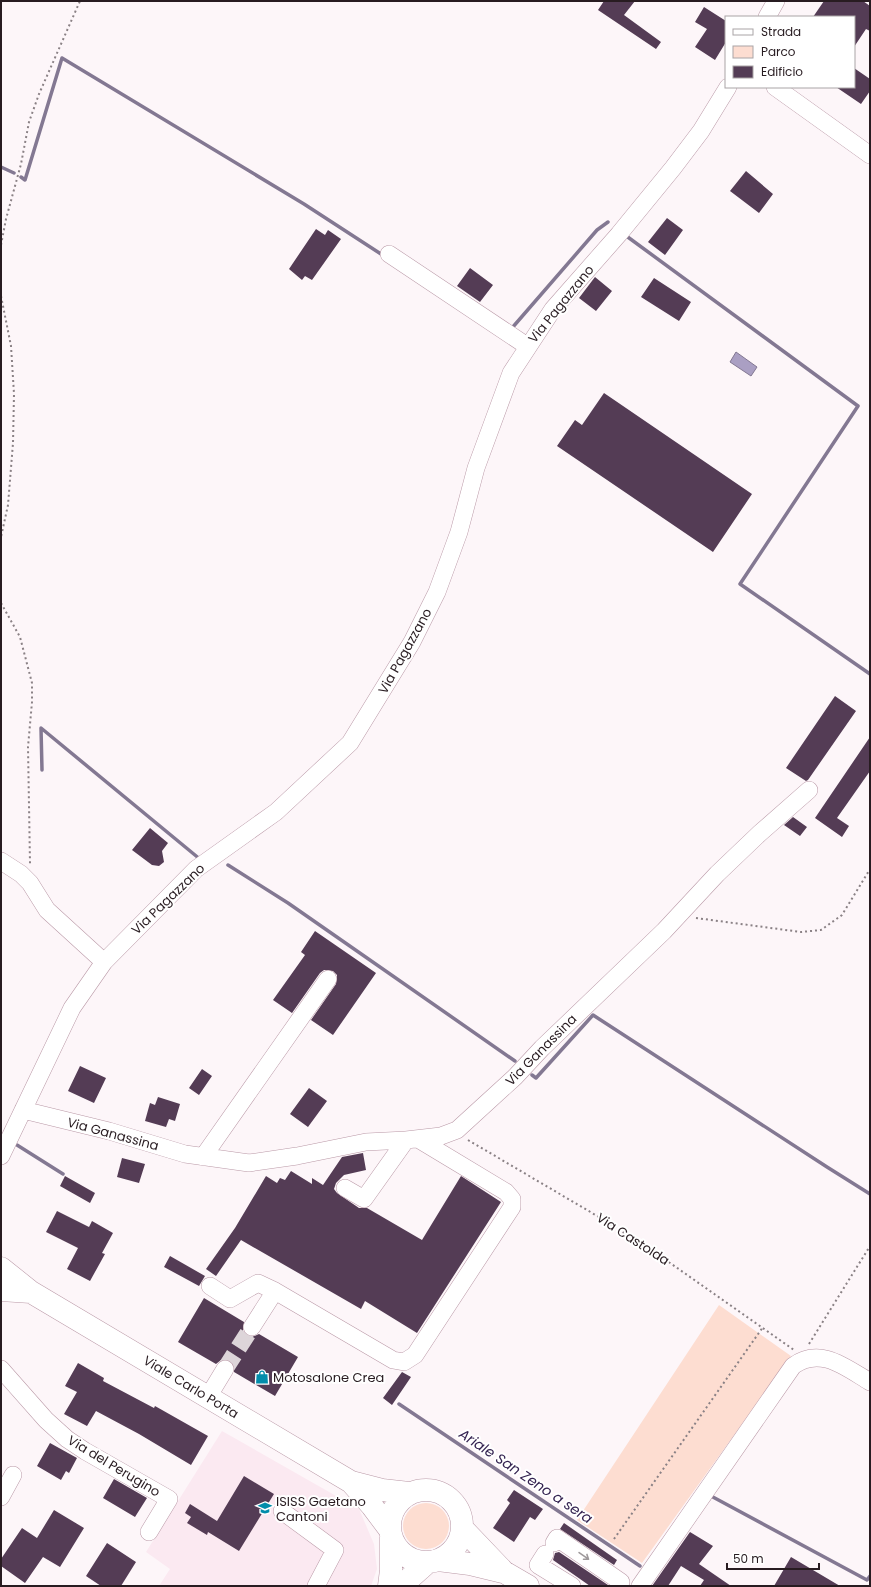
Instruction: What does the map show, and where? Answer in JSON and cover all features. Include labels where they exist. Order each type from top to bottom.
[{"type":"main road","name":"Viale Carlo Porta","points":[[1,1268],[31,1292],[351,1482],[382,1490],[409,1493],[431,1489],[442,1492],[458,1507],[462,1518],[463,1529]]},
{"type":"main road","name":"Viale Carlo Porta","points":[[1,1290],[31,1292]]},
{"type":"main road","name":"Viale Carlo Porta","points":[[351,1482],[372,1506],[401,1553],[409,1558],[470,1564],[504,1572]]},
{"type":"main road","points":[[409,1493],[400,1500],[394,1508],[390,1519],[391,1570],[398,1586],[433,1561],[455,1548],[463,1529],[504,1572],[528,1586]]},
{"type":"street","points":[[768,16],[776,1]]},
{"type":"street","name":"Via Pagazzano","points":[[1,1156],[72,1008],[104,962],[196,869],[276,812],[350,743],[412,642],[437,592],[459,532],[476,468],[511,373],[527,346],[553,309],[619,234],[673,168],[701,131],[727,88]]},
{"type":"street","points":[[776,88],[870,155]]},
{"type":"street","points":[[389,254],[527,346]]},
{"type":"street","name":"Via Ganassina","points":[[23,1110],[109,1131],[185,1154],[249,1163],[298,1156],[366,1142],[441,1136],[453,1131],[480,1111],[542,1048],[677,917],[717,874],[760,833],[810,790]]},
{"type":"street","points":[[1,861],[21,874],[30,883],[48,910],[104,962]]},
{"type":"street","points":[[203,1157],[328,979]]},
{"type":"street","points":[[210,1286],[230,1299],[258,1283],[393,1360],[404,1362],[415,1355],[512,1207],[512,1199],[506,1192],[412,1139],[364,1198],[345,1188]]},
{"type":"street","points":[[252,1327],[274,1291]]},
{"type":"street","points":[[640,1586],[788,1371],[804,1360],[814,1356],[828,1359],[870,1382]]},
{"type":"street","name":"Via del Perugino","points":[[1,1369],[46,1420],[67,1439],[85,1451],[169,1499],[149,1532]]},
{"type":"street","points":[[208,1397],[225,1369]]},
{"type":"street","points":[[1,1497],[13,1475]]},
{"type":"street","points":[[282,1511],[335,1550],[316,1586]]},
{"type":"street","points":[[572,1586],[538,1565],[557,1538],[625,1585]]},
{"type":"path","points":[[1,245],[6,218],[21,164],[29,122],[41,87],[80,1]]},
{"type":"path","points":[[1,296],[11,346],[14,394],[13,443],[8,505],[1,538]]},
{"type":"path","points":[[1,603],[20,637],[32,683],[28,747],[30,883]]},
{"type":"path","points":[[677,917],[801,932],[821,930],[842,915],[870,869]]},
{"type":"path","name":"Via Castolda","points":[[453,1131],[604,1220],[663,1258],[798,1352],[804,1360]]},
{"type":"path","points":[[804,1360],[806,1348],[870,1246]]},
{"type":"path","points":[[614,1539],[763,1327]]},
{"type":"shaded area","points":[[736,352],[757,367],[751,376],[730,362]]},
{"type":"shaded area","name":"ISISS Gaetano Cantoni","points":[[222,1431],[359,1509],[374,1544],[377,1569],[371,1586],[159,1586],[170,1569],[146,1552]]},
{"type":"green space","points":[[719,1305],[791,1356],[642,1563],[577,1520]]},
{"type":"green space","points":[[426,1503],[439,1507],[445,1513],[449,1526],[445,1539],[439,1545],[426,1549],[413,1545],[407,1539],[403,1526],[407,1513],[413,1507]]},
{"type":"building","points":[[604,1],[635,1],[624,15],[661,42],[656,49],[598,10]]},
{"type":"building","points":[[824,1],[863,1],[870,6],[870,31],[866,29],[855,46],[855,16],[814,16]]},
{"type":"building","points":[[704,7],[725,20],[725,44],[715,60],[695,47],[707,29],[695,22]]},
{"type":"building","points":[[855,69],[870,79],[870,91],[861,104],[837,88],[855,88]]},
{"type":"building","points":[[746,171],[773,194],[759,213],[730,191]]},
{"type":"building","points":[[667,218],[683,230],[665,255],[648,242]]},
{"type":"building","points":[[316,229],[325,235],[328,230],[341,239],[312,280],[305,276],[302,280],[289,269]]},
{"type":"building","points":[[470,268],[493,285],[480,302],[457,286]]},
{"type":"building","points":[[595,277],[612,291],[596,311],[579,298]]},
{"type":"building","points":[[654,278],[691,302],[679,321],[641,297]]},
{"type":"building","points":[[604,393],[752,494],[713,552],[557,446],[575,420],[582,425]]},
{"type":"building","points":[[835,696],[856,711],[806,781],[786,768]]},
{"type":"building","points":[[870,737],[870,771],[837,818],[849,826],[842,837],[815,818]]},
{"type":"building","points":[[793,817],[807,827],[800,836],[784,825]]},
{"type":"building","points":[[150,828],[168,843],[162,851],[164,862],[159,866],[152,865],[132,850]]},
{"type":"building","points":[[315,931],[376,973],[333,1035],[311,1020],[336,984],[337,975],[333,971],[324,970],[320,973],[292,1013],[273,1000],[305,955],[301,952]]},
{"type":"building","points":[[80,1066],[106,1078],[94,1103],[68,1091]]},
{"type":"building","points":[[202,1069],[212,1076],[199,1095],[189,1088]]},
{"type":"building","points":[[309,1088],[327,1101],[308,1127],[290,1114]]},
{"type":"building","points":[[158,1097],[180,1104],[175,1121],[169,1119],[166,1127],[145,1121],[150,1103],[155,1105]]},
{"type":"building","points":[[363,1153],[366,1170],[344,1175],[336,1183],[334,1189],[337,1193],[359,1208],[367,1208],[422,1240],[461,1176],[501,1202],[417,1333],[365,1301],[361,1309],[241,1240],[216,1276],[206,1269],[235,1228],[266,1176],[277,1183],[280,1178],[285,1180],[291,1171],[312,1184],[312,1178],[323,1185],[342,1157]]},
{"type":"building","points":[[122,1158],[145,1164],[139,1183],[117,1177]]},
{"type":"building","points":[[65,1176],[95,1193],[90,1203],[60,1186]]},
{"type":"building","points":[[57,1211],[89,1227],[92,1221],[113,1233],[102,1253],[105,1254],[90,1281],[67,1269],[78,1248],[46,1232]]},
{"type":"building","points":[[170,1256],[205,1276],[199,1286],[164,1267]]},
{"type":"building","points":[[204,1298],[244,1322],[243,1331],[247,1336],[252,1337],[259,1334],[298,1357],[275,1396],[234,1372],[234,1365],[230,1360],[221,1360],[216,1364],[178,1342]]},
{"type":"building","points":[[78,1363],[104,1378],[103,1381],[154,1408],[155,1406],[208,1436],[191,1465],[139,1434],[96,1411],[87,1426],[64,1414],[77,1392],[65,1386]]},
{"type":"building","points":[[402,1372],[411,1377],[392,1405],[383,1398]]},
{"type":"building","points":[[50,1443],[77,1458],[69,1473],[66,1471],[61,1480],[37,1466]]},
{"type":"building","points":[[244,1476],[274,1494],[239,1551],[208,1532],[207,1535],[187,1523],[191,1517],[185,1513],[190,1504],[217,1521]]},
{"type":"building","points":[[114,1479],[147,1498],[135,1517],[103,1498]]},
{"type":"building","points":[[514,1490],[543,1509],[535,1520],[530,1517],[514,1542],[493,1528],[510,1503],[507,1500]]},
{"type":"building","points":[[54,1510],[84,1528],[60,1567],[43,1557],[25,1583],[1,1566],[1,1559],[22,1528],[37,1538]]},
{"type":"building","points":[[564,1523],[617,1560],[614,1565],[560,1529]]},
{"type":"building","points":[[690,1532],[713,1546],[699,1564],[731,1586],[700,1586],[704,1580],[681,1566],[668,1586],[652,1586]]},
{"type":"building","points":[[107,1543],[136,1562],[121,1586],[101,1586],[86,1576]]},
{"type":"building","points":[[559,1552],[608,1586],[590,1586],[553,1560],[555,1553]]},
{"type":"building","points":[[791,1557],[840,1586],[774,1586]]},
{"type":"waterway","points":[[21,177],[25,180],[62,58],[304,204],[384,256]]},
{"type":"waterway","points":[[1,167],[14,173]]},
{"type":"waterway","points":[[512,328],[597,230],[608,222]]},
{"type":"waterway","points":[[625,235],[858,406],[740,584],[870,674]]},
{"type":"waterway","points":[[42,770],[41,728],[201,860]]},
{"type":"waterway","points":[[228,865],[288,903],[515,1061]]},
{"type":"waterway","points":[[532,1075],[536,1078],[593,1015],[870,1194]]},
{"type":"waterway","name":"Ariale San Zeno a sera","points":[[17,1145],[63,1174]]},
{"type":"waterway","name":"Ariale San Zeno a sera","points":[[399,1404],[640,1566]]},
{"type":"waterway","name":"Ariale San Zeno a sera","points":[[709,1499],[711,1496],[867,1580],[870,1576]]},
{"type":"tunnel","points":[[225,1369],[252,1327]]},
{"type":"place","name":"Motosalone Crea","points":[[262,1377]]},
{"type":"place","name":"ISISS Gaetano Cantoni","points":[[265,1508]]}]
